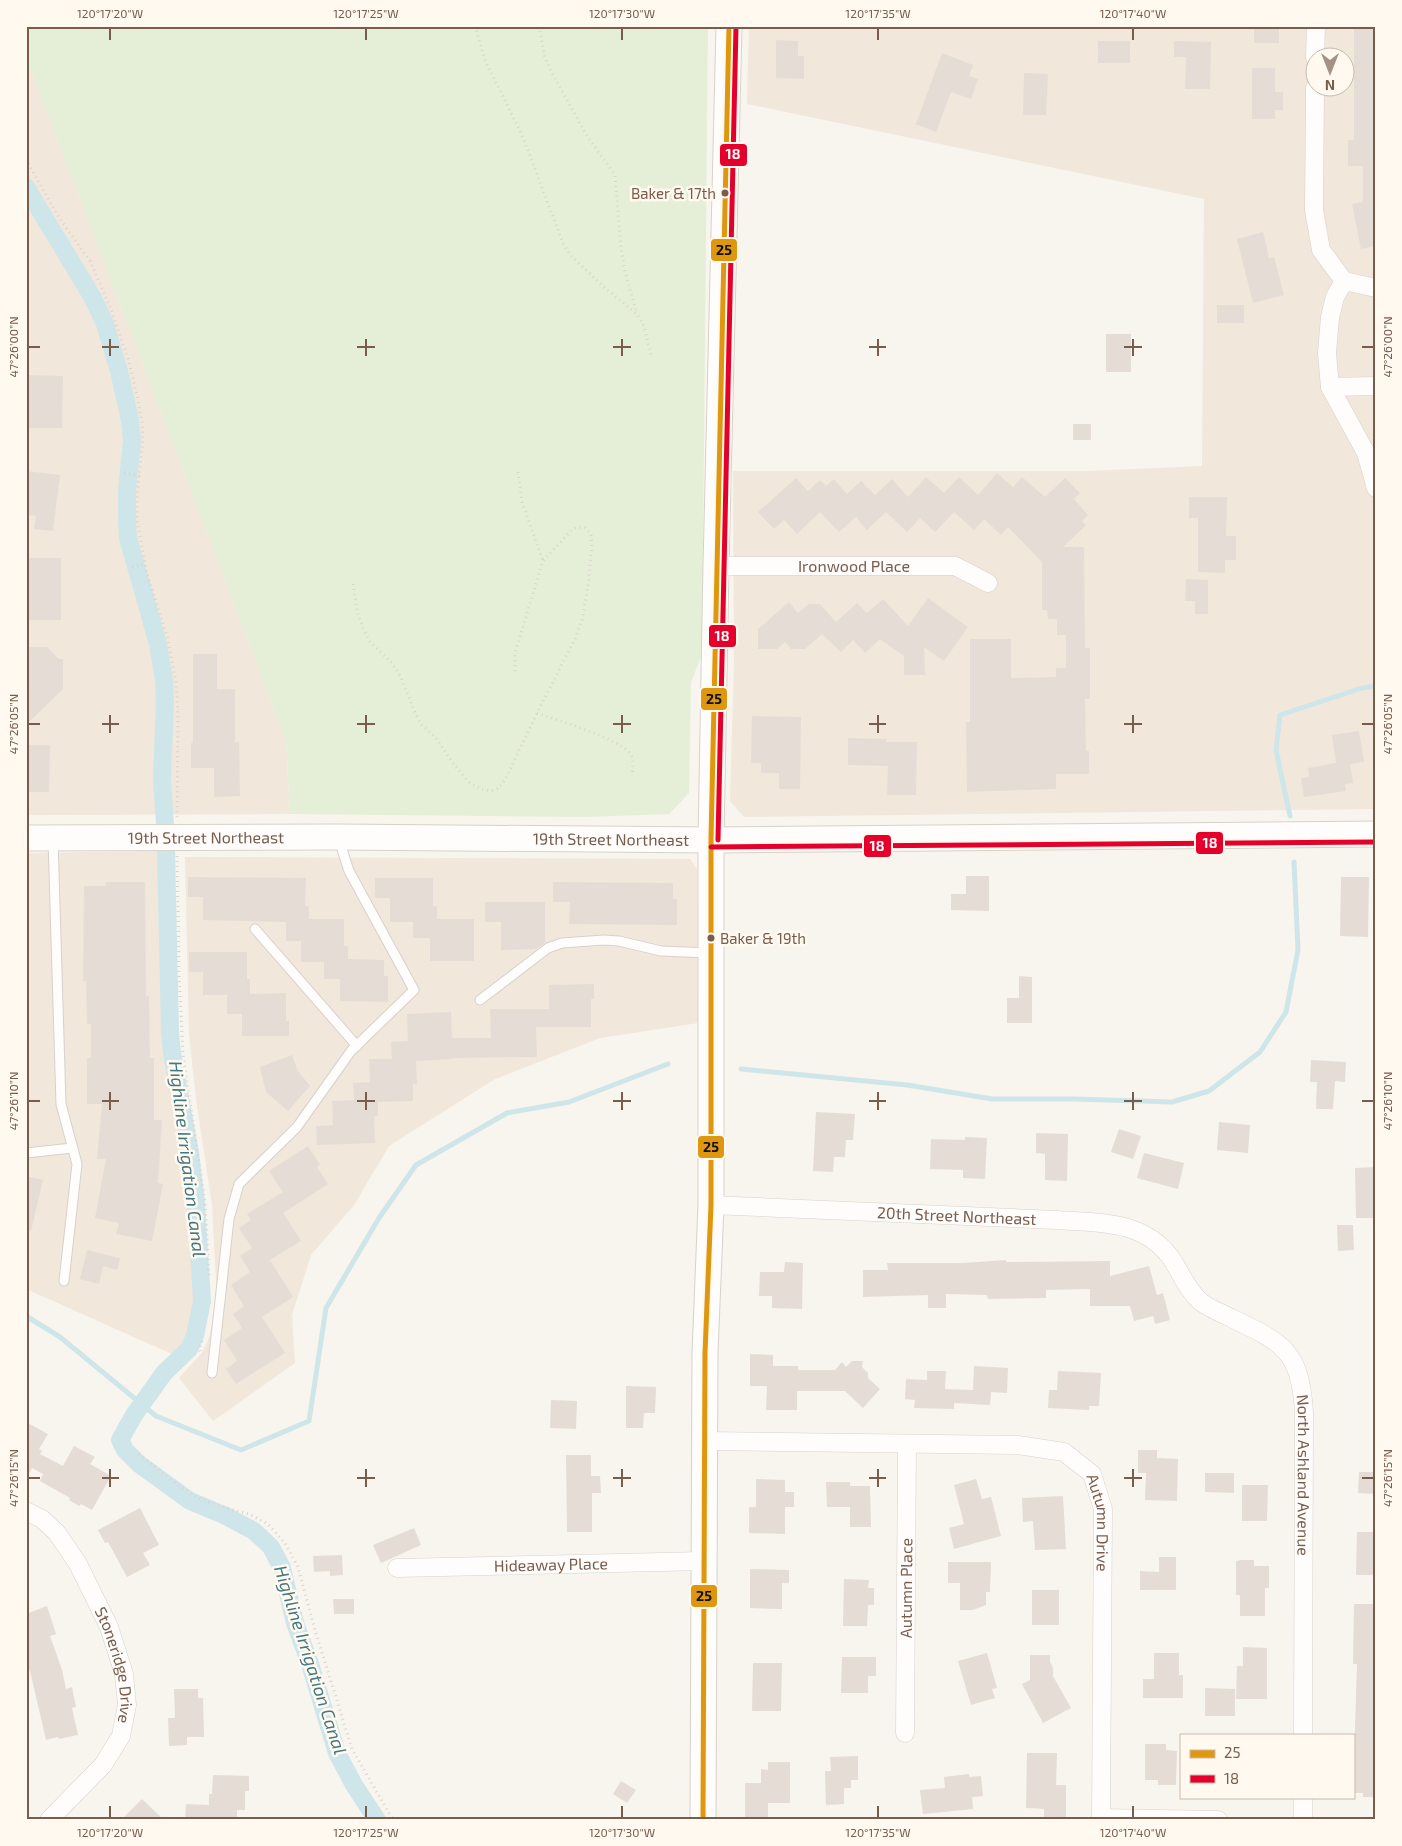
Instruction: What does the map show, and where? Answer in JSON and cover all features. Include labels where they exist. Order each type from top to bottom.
[{"type":"main road","points":[[703,1820],[705,1353],[711,1205],[711,840],[729,26]]},
{"type":"main road","name":"19th Street Northeast","points":[[26,838],[338,837],[711,840],[1376,834]]},
{"type":"street","points":[[1315,48],[1316,26]]},
{"type":"street","points":[[1315,98],[1314,210],[1322,250],[1344,281],[1376,288]]},
{"type":"street","points":[[1344,281],[1335,297],[1330,316],[1327,353],[1330,387],[1366,453],[1376,488]]},
{"type":"street","points":[[1330,387],[1376,386]]},
{"type":"street","name":"Ironwood Place","points":[[716,566],[956,566],[988,583]]},
{"type":"street","name":"20th Street Northeast","points":[[711,1205],[1106,1223],[1132,1228],[1150,1237],[1163,1247],[1182,1276]]},
{"type":"street","name":"North Ashland Avenue","points":[[1182,1276],[1189,1290],[1201,1302],[1262,1332],[1284,1348],[1297,1367],[1303,1388],[1303,1734]]},
{"type":"street","name":"Autumn Drive","points":[[705,1441],[966,1443],[1018,1445],[1064,1452],[1092,1474],[1103,1509],[1101,1818],[1218,1820]]},
{"type":"street","name":"Autumn Place","points":[[905,1733],[907,1444]]},
{"type":"street","name":"Stoneridge Drive","points":[[26,1511],[42,1519],[57,1533],[78,1564],[109,1627],[124,1674],[127,1705],[121,1736],[103,1765],[49,1820]]},
{"type":"street","name":"Hideaway Place","points":[[397,1568],[704,1561]]},
{"type":"street","points":[[1303,1798],[1303,1820]]},
{"type":"lane","points":[[212,1373],[229,1220],[239,1184],[297,1127],[357,1046],[414,990],[349,871],[338,837]]},
{"type":"lane","points":[[53,839],[61,1104],[77,1164],[64,1281]]},
{"type":"lane","points":[[255,930],[357,1046]]},
{"type":"lane","points":[[480,1000],[548,948],[562,943],[612,940],[661,951],[711,953]]},
{"type":"lane","points":[[26,1153],[72,1148]]},
{"type":"path","points":[[475,26],[486,60],[522,135],[563,243],[570,255],[604,287],[637,314]]},
{"type":"path","points":[[539,26],[546,58],[552,73],[588,136],[615,175],[625,272],[637,314],[644,326],[652,358]]},
{"type":"path","points":[[26,159],[58,214],[90,261],[110,307],[128,358],[142,422],[143,439],[137,496],[137,520],[145,564],[168,639],[176,682],[178,715],[176,838],[183,1055],[205,1203],[209,1283]]},
{"type":"path","points":[[518,472],[522,502],[544,561]]},
{"type":"path","points":[[124,473],[140,476]]},
{"type":"path","points":[[353,584],[358,615],[369,641],[392,663],[401,677],[415,713],[422,725],[436,738],[455,766],[469,782],[481,789],[491,790],[499,788],[506,778],[575,639],[582,620],[588,586],[592,544],[591,534],[585,528],[577,527],[570,531],[544,561],[517,644],[515,674]]},
{"type":"path","points":[[132,567],[145,564]]},
{"type":"path","points":[[537,714],[592,733],[625,748],[631,755],[632,774]]},
{"type":"path","points":[[204,1337],[199,1350],[212,1373]]},
{"type":"path","points":[[139,1454],[194,1496],[249,1514],[268,1524],[285,1543],[298,1566],[315,1630],[352,1749],[393,1820]]},
{"type":"shaded area","points":[[749,26],[1376,26],[1376,809],[744,817],[730,801],[734,661],[733,471],[1088,471],[1202,466],[1204,199],[747,104]]},
{"type":"shaded area","points":[[26,57],[286,741],[290,814],[26,815]]},
{"type":"shaded area","points":[[160,851],[166,1056],[190,1203],[196,1301],[190,1332],[185,1342],[172,1354],[26,1289],[26,853]]},
{"type":"shaded area","points":[[185,857],[690,859],[697,869],[698,1023],[600,1038],[495,1079],[389,1146],[354,1205],[311,1255],[292,1315],[295,1363],[213,1421],[179,1378],[201,1354],[209,1338],[217,1300],[212,1205],[196,1099],[189,1034]]},
{"type":"green space","points":[[26,26],[708,26],[702,655],[691,682],[689,793],[669,814],[587,817],[290,814],[286,741],[26,57]]},
{"type":"building","points":[[1254,26],[1279,26],[1279,43],[1254,43]]},
{"type":"building","points":[[1354,26],[1376,26],[1376,246],[1361,249],[1352,204],[1363,202],[1363,166],[1348,166],[1348,140],[1354,140]]},
{"type":"building","points":[[776,40],[798,41],[798,56],[804,56],[804,79],[776,78]]},
{"type":"building","points":[[1098,41],[1130,41],[1130,63],[1098,63]]},
{"type":"building","points":[[1174,41],[1211,42],[1210,89],[1185,89],[1186,57],[1174,57]]},
{"type":"building","points":[[942,53],[973,65],[969,76],[978,79],[971,99],[951,92],[936,132],[916,124]]},
{"type":"building","points":[[1252,68],[1275,68],[1275,92],[1283,92],[1283,110],[1275,110],[1275,119],[1252,119]]},
{"type":"building","points":[[1024,73],[1048,74],[1046,115],[1023,115]]},
{"type":"building","points":[[1263,232],[1269,258],[1274,257],[1284,295],[1253,303],[1237,239]]},
{"type":"building","points":[[1217,305],[1244,305],[1244,323],[1217,323]]},
{"type":"building","points":[[1106,334],[1131,334],[1131,372],[1106,372]]},
{"type":"building","points":[[26,375],[63,376],[62,428],[26,428]]},
{"type":"building","points":[[1073,424],[1091,424],[1091,440],[1073,440]]},
{"type":"building","points":[[26,471],[60,475],[53,531],[34,529],[36,516],[26,515],[29,492],[26,492]]},
{"type":"building","points":[[997,473],[1013,487],[1022,477],[1045,497],[1065,478],[1080,493],[1074,499],[1088,515],[1082,521],[1086,525],[1063,547],[1084,547],[1085,648],[1090,648],[1090,699],[1085,699],[1086,751],[1089,751],[1089,774],[1056,774],[1056,789],[967,792],[966,722],[970,722],[970,639],[1011,639],[1011,678],[1056,677],[1056,668],[1066,668],[1066,635],[1057,635],[1057,619],[1048,619],[1047,610],[1042,610],[1042,562],[1008,527],[1001,535],[984,519],[974,530],[954,512],[935,532],[920,518],[907,532],[886,512],[867,530],[856,517],[839,532],[820,512],[797,534],[784,520],[774,529],[758,512],[796,478],[808,491],[820,480],[826,486],[834,479],[847,494],[861,481],[875,495],[892,479],[908,497],[926,477],[944,493],[959,477],[978,495]]},
{"type":"building","points":[[1189,497],[1227,497],[1226,536],[1236,536],[1236,560],[1225,560],[1225,573],[1198,572],[1198,518],[1189,518]]},
{"type":"building","points":[[26,558],[61,558],[61,620],[26,620]]},
{"type":"building","points":[[1186,579],[1208,580],[1208,614],[1195,614],[1195,601],[1185,601]]},
{"type":"building","points":[[928,598],[968,627],[944,661],[924,647],[925,675],[904,675],[904,656],[880,639],[865,653],[853,640],[841,652],[822,634],[805,649],[791,649],[785,642],[777,649],[758,649],[758,629],[789,602],[798,613],[809,604],[820,604],[836,622],[857,603],[867,613],[883,599],[908,626]]},
{"type":"building","points":[[26,647],[47,647],[59,659],[63,659],[63,689],[26,725]]},
{"type":"building","points":[[193,654],[217,654],[217,689],[235,689],[235,743],[239,742],[240,796],[214,797],[214,768],[191,768],[191,743],[193,743]]},
{"type":"building","points":[[752,716],[801,717],[800,789],[779,789],[779,773],[761,773],[761,763],[751,763]]},
{"type":"building","points":[[1359,731],[1364,762],[1350,764],[1353,783],[1345,784],[1346,791],[1304,797],[1301,778],[1309,777],[1308,768],[1336,763],[1332,735]]},
{"type":"building","points":[[848,738],[886,739],[886,742],[917,742],[916,795],[887,795],[888,766],[848,765]]},
{"type":"building","points":[[26,745],[50,745],[49,792],[26,792]]},
{"type":"building","points":[[966,876],[989,876],[989,911],[951,910],[951,894],[966,894]]},
{"type":"building","points":[[188,877],[306,878],[305,906],[309,906],[309,919],[344,919],[344,946],[348,946],[348,959],[384,960],[384,976],[388,976],[388,1002],[340,1001],[340,979],[324,979],[324,962],[301,962],[301,941],[286,941],[286,922],[203,920],[203,897],[188,897]]},
{"type":"building","points":[[1341,877],[1369,877],[1368,937],[1340,936]]},
{"type":"building","points":[[375,878],[433,878],[433,906],[437,906],[437,919],[474,919],[474,961],[430,961],[430,938],[413,938],[413,922],[390,922],[390,898],[375,898]]},
{"type":"building","points":[[106,882],[145,882],[146,996],[149,996],[150,1058],[154,1058],[154,1120],[162,1120],[158,1183],[163,1184],[152,1241],[116,1234],[119,1223],[95,1218],[106,1159],[97,1159],[102,1104],[87,1104],[87,1058],[91,1058],[91,1024],[87,1024],[86,981],[83,981],[84,886],[106,886]]},
{"type":"building","points":[[553,882],[673,883],[673,899],[677,899],[677,925],[569,924],[570,902],[553,902]]},
{"type":"building","points":[[485,902],[545,902],[545,943],[536,949],[501,950],[501,922],[485,922]]},
{"type":"building","points":[[189,952],[247,952],[247,979],[250,979],[250,994],[286,993],[286,1021],[289,1021],[289,1036],[242,1036],[242,1014],[227,1014],[227,995],[203,995],[203,972],[189,972]]},
{"type":"building","points":[[1019,976],[1032,977],[1032,1023],[1007,1023],[1007,998],[1019,998]]},
{"type":"building","points":[[594,984],[594,999],[591,999],[591,1027],[536,1027],[537,1057],[453,1058],[416,1061],[417,1084],[413,1084],[413,1101],[378,1102],[378,1116],[374,1116],[375,1143],[317,1145],[316,1126],[333,1125],[332,1101],[354,1100],[353,1083],[370,1082],[369,1059],[392,1059],[391,1042],[408,1041],[407,1014],[451,1012],[452,1038],[491,1038],[490,1009],[549,1009],[549,985]]},
{"type":"building","points":[[292,1055],[298,1071],[310,1086],[288,1111],[266,1092],[260,1067]]},
{"type":"building","points":[[1311,1060],[1346,1062],[1345,1082],[1335,1081],[1333,1109],[1316,1109],[1317,1082],[1310,1082]]},
{"type":"building","points":[[816,1112],[855,1114],[853,1140],[846,1140],[845,1157],[834,1157],[833,1172],[813,1171]]},
{"type":"building","points":[[1219,1122],[1250,1125],[1248,1153],[1217,1150]]},
{"type":"building","points":[[1119,1129],[1141,1136],[1133,1159],[1111,1152]]},
{"type":"building","points":[[1036,1133],[1068,1134],[1067,1181],[1045,1180],[1045,1154],[1036,1153]]},
{"type":"building","points":[[965,1137],[987,1138],[985,1179],[963,1178],[963,1170],[930,1169],[931,1139],[965,1140]]},
{"type":"building","points":[[308,1146],[320,1165],[317,1167],[328,1184],[283,1213],[301,1241],[270,1260],[293,1297],[262,1317],[285,1353],[236,1384],[226,1369],[237,1361],[224,1340],[242,1328],[233,1314],[244,1306],[231,1285],[250,1272],[240,1256],[252,1248],[239,1228],[251,1220],[247,1214],[283,1192],[269,1171]]},
{"type":"building","points":[[1144,1153],[1184,1163],[1178,1189],[1137,1178]]},
{"type":"building","points":[[1376,1167],[1376,1218],[1356,1218],[1355,1168]]},
{"type":"building","points":[[26,1176],[43,1180],[31,1231],[26,1230]]},
{"type":"building","points":[[1337,1225],[1353,1225],[1354,1250],[1338,1251]]},
{"type":"building","points":[[87,1250],[120,1258],[117,1270],[103,1266],[99,1284],[80,1279]]},
{"type":"building","points":[[1006,1260],[1006,1262],[1110,1261],[1110,1276],[1149,1266],[1157,1295],[1163,1293],[1170,1320],[1155,1324],[1153,1316],[1134,1321],[1130,1306],[1090,1306],[1090,1289],[1046,1290],[1046,1298],[988,1299],[987,1295],[946,1294],[946,1308],[928,1308],[928,1295],[863,1297],[863,1270],[888,1270],[887,1263],[962,1263]]},
{"type":"building","points":[[785,1262],[803,1263],[802,1309],[772,1308],[772,1296],[759,1296],[760,1272],[784,1272]]},
{"type":"building","points":[[750,1354],[773,1355],[773,1366],[798,1366],[798,1370],[835,1370],[842,1362],[846,1367],[852,1361],[863,1361],[862,1367],[868,1373],[868,1378],[880,1389],[863,1408],[845,1391],[797,1391],[797,1410],[766,1410],[767,1386],[750,1386]]},
{"type":"building","points":[[974,1366],[1008,1368],[1007,1393],[991,1392],[990,1405],[954,1403],[954,1409],[914,1408],[915,1400],[905,1399],[906,1379],[927,1380],[927,1371],[946,1371],[945,1389],[973,1390]]},
{"type":"building","points":[[1058,1371],[1101,1373],[1099,1406],[1089,1406],[1089,1410],[1048,1408],[1049,1390],[1057,1390]]},
{"type":"building","points":[[626,1386],[656,1387],[655,1413],[644,1413],[643,1428],[626,1428]]},
{"type":"building","points":[[551,1400],[577,1401],[576,1429],[550,1428]]},
{"type":"building","points":[[26,1422],[48,1434],[39,1449],[42,1451],[40,1454],[63,1466],[74,1446],[95,1457],[90,1464],[111,1476],[92,1510],[81,1504],[79,1506],[69,1500],[70,1498],[40,1481],[43,1474],[32,1468],[26,1479]]},
{"type":"building","points":[[1138,1450],[1157,1450],[1157,1458],[1178,1459],[1177,1501],[1145,1500],[1146,1473],[1138,1473]]},
{"type":"building","points":[[566,1455],[591,1455],[591,1476],[600,1476],[601,1493],[592,1493],[592,1532],[567,1532]]},
{"type":"building","points":[[1359,1472],[1376,1472],[1376,1494],[1358,1493]]},
{"type":"building","points":[[1205,1473],[1234,1473],[1234,1493],[1205,1492]]},
{"type":"building","points":[[756,1479],[785,1480],[785,1492],[794,1492],[794,1507],[785,1507],[785,1534],[749,1533],[749,1507],[756,1507]]},
{"type":"building","points":[[976,1479],[982,1499],[991,1497],[1001,1536],[954,1549],[949,1528],[964,1524],[954,1485]]},
{"type":"building","points":[[826,1482],[850,1482],[850,1486],[870,1486],[871,1527],[850,1527],[850,1507],[827,1507]]},
{"type":"building","points":[[1242,1485],[1268,1485],[1267,1521],[1242,1521]]},
{"type":"building","points":[[1063,1496],[1066,1549],[1035,1550],[1033,1521],[1023,1522],[1022,1498]]},
{"type":"building","points":[[140,1508],[159,1545],[143,1553],[150,1565],[127,1577],[108,1542],[105,1543],[98,1530]]},
{"type":"building","points":[[414,1528],[421,1545],[381,1563],[373,1545]]},
{"type":"building","points":[[1357,1532],[1376,1532],[1376,1575],[1356,1575]]},
{"type":"building","points":[[342,1555],[343,1575],[330,1576],[330,1571],[314,1572],[313,1556]]},
{"type":"building","points":[[1159,1557],[1176,1557],[1176,1590],[1140,1590],[1140,1571],[1159,1572]]},
{"type":"building","points":[[1254,1560],[1254,1566],[1269,1566],[1269,1588],[1265,1588],[1265,1616],[1240,1616],[1240,1595],[1236,1595],[1236,1561]]},
{"type":"building","points":[[948,1562],[991,1562],[990,1592],[986,1592],[986,1605],[973,1610],[960,1610],[960,1583],[948,1583]]},
{"type":"building","points":[[750,1569],[789,1570],[789,1583],[782,1583],[782,1609],[750,1608]]},
{"type":"building","points":[[844,1579],[869,1580],[868,1588],[874,1588],[874,1605],[868,1605],[867,1626],[843,1626]]},
{"type":"building","points":[[1032,1590],[1059,1590],[1059,1625],[1032,1625]]},
{"type":"building","points":[[333,1599],[354,1599],[354,1614],[334,1614]]},
{"type":"building","points":[[1354,1604],[1376,1604],[1376,1797],[1363,1797],[1363,1793],[1354,1793],[1357,1664],[1353,1664]]},
{"type":"building","points":[[47,1606],[56,1634],[50,1636],[62,1670],[66,1689],[72,1687],[76,1707],[72,1708],[78,1735],[46,1740],[26,1660],[26,1614]]},
{"type":"building","points":[[1243,1647],[1267,1648],[1267,1699],[1236,1699],[1237,1666],[1243,1666]]},
{"type":"building","points":[[987,1653],[997,1688],[992,1689],[995,1698],[971,1705],[958,1661]]},
{"type":"building","points":[[1154,1653],[1179,1653],[1179,1675],[1183,1675],[1183,1698],[1143,1698],[1143,1679],[1154,1679]]},
{"type":"building","points":[[1030,1655],[1050,1655],[1053,1676],[1071,1708],[1043,1723],[1022,1684],[1030,1680]]},
{"type":"building","points":[[842,1657],[876,1657],[876,1676],[868,1676],[868,1693],[841,1693]]},
{"type":"building","points":[[753,1663],[782,1663],[781,1711],[752,1711]]},
{"type":"building","points":[[1205,1688],[1235,1689],[1235,1716],[1205,1716]]},
{"type":"building","points":[[174,1689],[198,1689],[198,1698],[203,1698],[204,1737],[187,1737],[187,1745],[169,1746],[168,1718],[175,1718]]},
{"type":"building","points":[[1145,1744],[1166,1744],[1166,1750],[1177,1751],[1176,1785],[1158,1785],[1158,1780],[1145,1780]]},
{"type":"building","points":[[1027,1753],[1057,1753],[1056,1785],[1066,1785],[1066,1820],[1044,1819],[1044,1809],[1026,1808]]},
{"type":"building","points":[[858,1756],[858,1780],[851,1780],[851,1788],[844,1788],[844,1804],[826,1805],[825,1771],[831,1771],[830,1757]]},
{"type":"building","points":[[768,1762],[790,1762],[790,1803],[768,1803],[768,1819],[745,1819],[745,1783],[761,1783],[761,1769],[768,1770]]},
{"type":"building","points":[[969,1774],[969,1777],[981,1776],[983,1796],[972,1797],[973,1809],[923,1814],[920,1790],[945,1788],[944,1777]]},
{"type":"building","points":[[213,1775],[249,1776],[249,1791],[245,1791],[245,1810],[237,1810],[237,1820],[185,1820],[186,1804],[209,1805],[209,1794],[212,1794]]},
{"type":"building","points":[[621,1781],[636,1790],[627,1803],[613,1794]]},
{"type":"building","points":[[142,1799],[164,1820],[121,1820]]},
{"type":"waterway","name":"Highline Irrigation Canal","points":[[26,187],[93,298],[105,324],[119,371],[130,420],[132,441],[127,490],[128,538],[158,644],[164,679],[162,779],[165,824]]},
{"type":"waterway","points":[[1290,816],[1276,750],[1280,715],[1362,688],[1376,686]]},
{"type":"waterway","name":"Highline Irrigation Canal","points":[[166,850],[170,1032],[190,1153],[196,1203],[202,1301],[195,1336],[189,1349],[164,1373],[134,1415],[120,1440],[125,1450],[139,1464],[190,1501],[224,1515],[254,1531],[271,1547],[282,1568],[295,1623],[310,1664],[337,1753],[354,1785],[377,1820]]},
{"type":"waterway","points":[[741,1069],[907,1085],[992,1099],[1172,1102],[1209,1091],[1260,1052],[1286,1012],[1298,950],[1294,862]]},
{"type":"waterway","points":[[26,1316],[60,1337],[156,1416],[241,1450],[309,1421],[326,1308],[379,1218],[416,1165],[507,1113],[569,1102],[668,1064]]},
{"type":"transit line","name":"25","points":[[703,1820],[705,1353],[711,1205],[711,840],[729,26]]},
{"type":"transit line","name":"18","points":[[718,840],[736,26]]},
{"type":"transit line","name":"18","points":[[711,847],[1376,842]]},
{"type":"place","name":"Baker & 17th","points":[[725,193]]},
{"type":"place","name":"Baker & 19th","points":[[711,938]]}]
